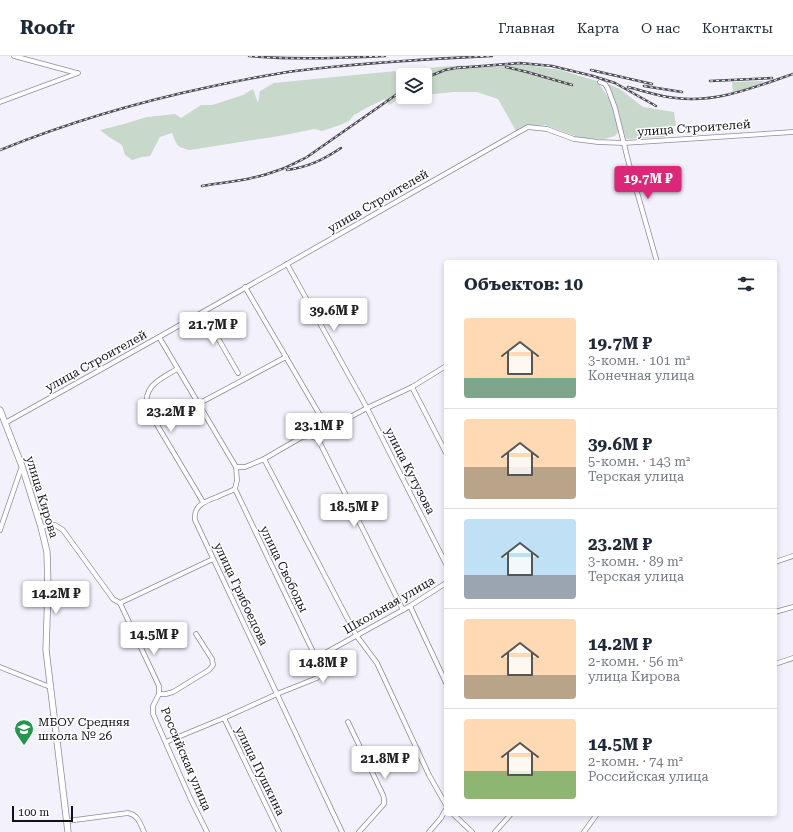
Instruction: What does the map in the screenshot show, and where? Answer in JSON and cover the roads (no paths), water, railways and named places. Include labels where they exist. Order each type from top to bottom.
[{"type":"main road","name":"улица Кирова","points":[[0,410],[22,466],[41,526],[47,552],[48,588],[46,650],[68,832]]},
{"type":"street","points":[[0,102],[78,73],[14,56]]},
{"type":"street","points":[[600,82],[605,84],[610,94],[656,260]]},
{"type":"street","name":"улица Строителей","points":[[5,423],[528,128],[547,129],[574,139],[624,143],[793,132]]},
{"type":"street","name":"улица Кутузова","points":[[287,264],[367,408],[444,560]]},
{"type":"street","points":[[245,287],[328,429]]},
{"type":"street","points":[[203,312],[238,373]]},
{"type":"street","points":[[159,337],[236,468],[235,489],[203,502],[149,412],[146,403],[147,394],[152,385],[177,369]]},
{"type":"street","points":[[198,404],[286,357]]},
{"type":"street","points":[[318,439],[328,429],[367,408],[412,387],[444,367]]},
{"type":"street","points":[[412,387],[444,449]]},
{"type":"street","points":[[236,468],[245,467],[264,459],[302,437],[310,436],[318,439],[403,610]]},
{"type":"street","points":[[264,459],[356,635],[377,663],[429,775],[444,801]]},
{"type":"street","points":[[0,530],[22,466]]},
{"type":"street","name":"улица Свободы","points":[[235,489],[316,658]]},
{"type":"street","name":"улица Грибоедова","points":[[203,502],[197,508],[194,520],[342,832]]},
{"type":"street","name":"Российская улица","points":[[41,526],[54,525],[63,530],[113,599],[120,603],[159,686],[159,694],[153,706],[154,714],[191,800],[207,832]]},
{"type":"street","points":[[777,561],[793,556]]},
{"type":"street","points":[[120,603],[213,559]]},
{"type":"street","name":"Школьная улица","points":[[316,658],[410,606],[444,584]]},
{"type":"street","points":[[410,606],[444,679]]},
{"type":"street","points":[[777,611],[793,607]]},
{"type":"street","points":[[159,694],[173,692],[210,670],[212,666],[212,659],[196,634]]},
{"type":"street","points":[[166,742],[317,678],[321,674],[321,671],[316,658]]},
{"type":"street","points":[[777,663],[793,658]]},
{"type":"street","points":[[0,667],[50,687]]},
{"type":"street","name":"улица Пушкина","points":[[224,718],[279,832]]},
{"type":"street","points":[[348,722],[384,800],[384,804],[359,832]]},
{"type":"street","points":[[67,821],[128,813],[134,814],[144,832]]},
{"type":"street","points":[[429,832],[444,813]]},
{"type":"street","points":[[455,816],[472,832]]},
{"type":"street","points":[[495,832],[508,816]]},
{"type":"street","points":[[584,832],[596,816]]},
{"type":"railway","points":[[249,56],[300,58],[385,56]]},
{"type":"railway","points":[[0,150],[77,122],[129,106],[252,78],[295,71],[344,66],[492,56]]},
{"type":"railway","points":[[457,68],[520,63],[552,66],[615,83],[656,106]]},
{"type":"railway","points":[[432,75],[445,70],[461,67]]},
{"type":"railway","points":[[506,67],[572,85]]},
{"type":"railway","points":[[591,70],[652,84]]},
{"type":"railway","points":[[628,87],[670,97],[691,99],[706,98],[736,93],[793,74]]},
{"type":"railway","points":[[710,81],[772,78]]},
{"type":"railway","points":[[644,86],[682,92]]},
{"type":"railway","points":[[202,186],[258,177],[292,165],[307,157],[396,95]]},
{"type":"railway","points":[[287,170],[302,167],[315,162],[341,148]]},
{"type":"place","name":"МБОУ Средняя школа № 26","points":[[24,746]]}]
